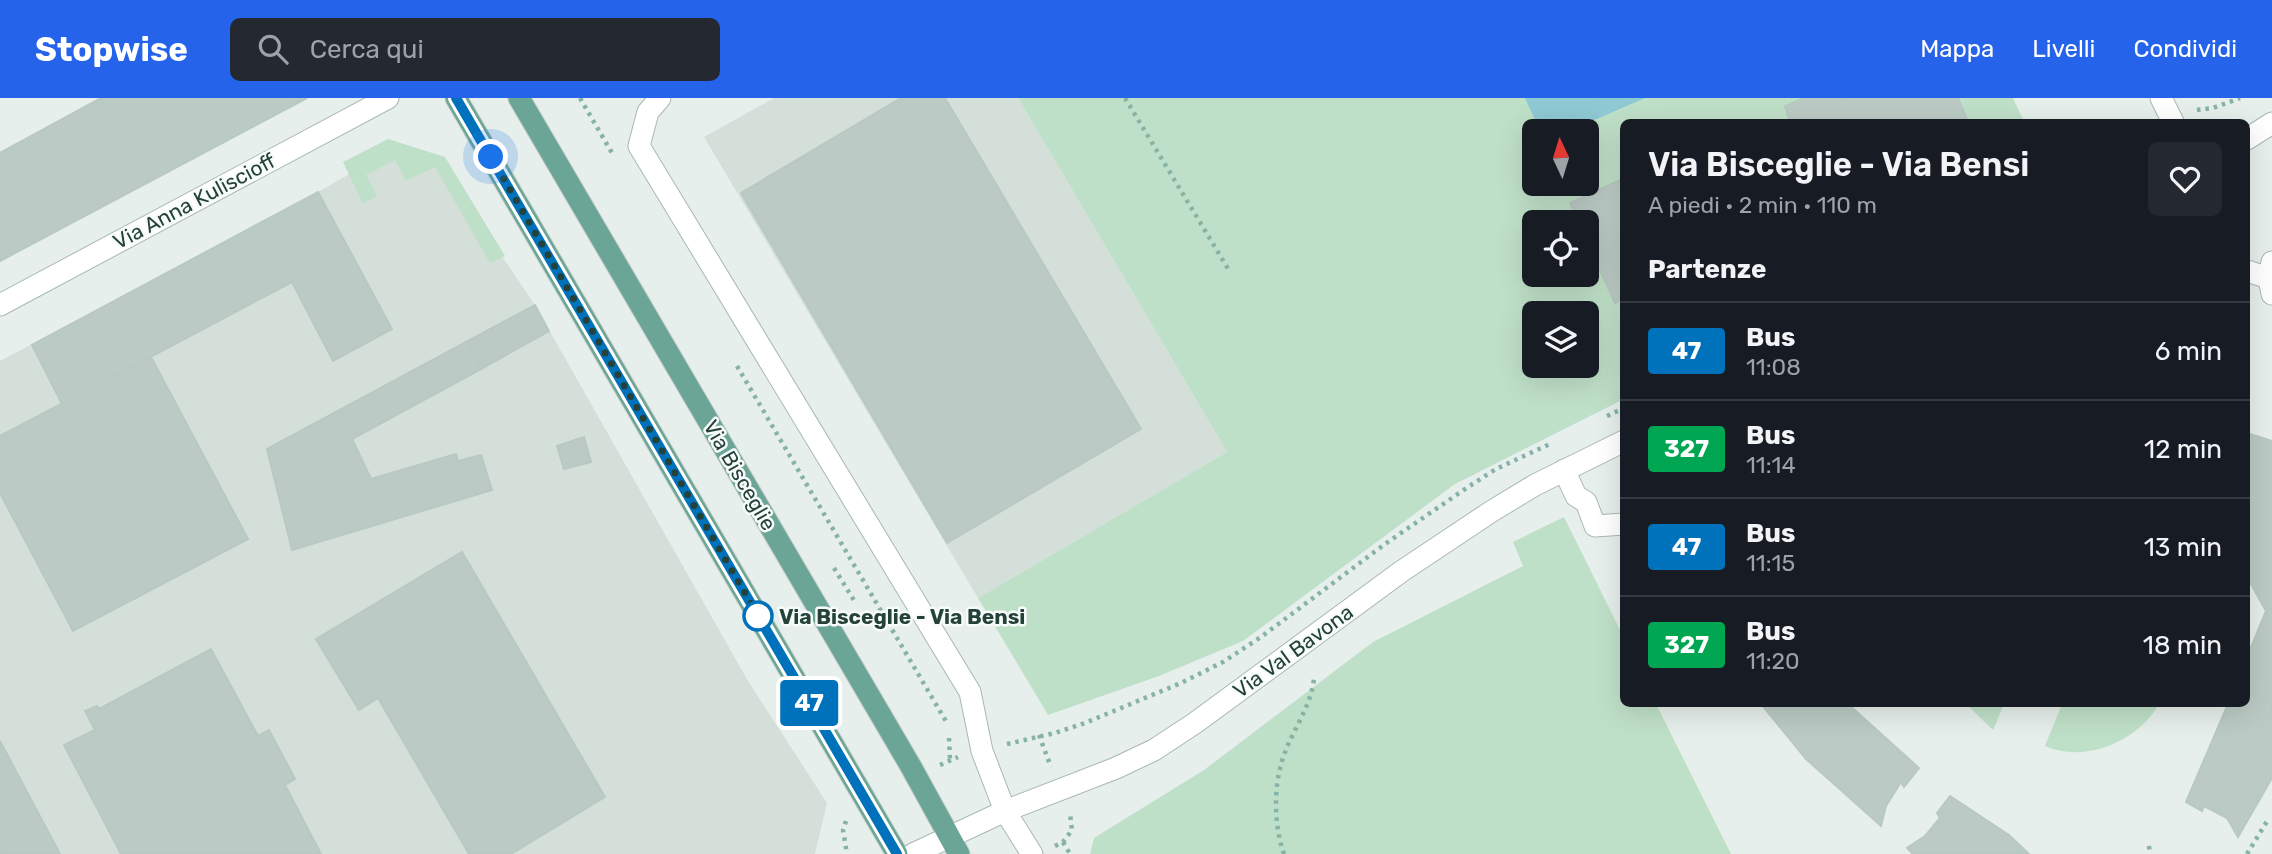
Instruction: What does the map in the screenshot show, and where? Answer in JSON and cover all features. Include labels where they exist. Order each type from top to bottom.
[{"type":"main road","points":[[456,98],[897,854]]},
{"type":"main road","name":"Via Bisceglie","points":[[519,98],[903,753],[954,846]]},
{"type":"street","name":"Via Anna Kuliscioff","points":[[0,305],[388,98]]},
{"type":"street","points":[[660,98],[648,112],[639,146],[970,692],[982,751],[1005,811],[1032,854]]},
{"type":"street","points":[[2161,98],[2172,119]]},
{"type":"street","points":[[2250,137],[2272,123]]},
{"type":"street","points":[[2250,272],[2271,278]]},
{"type":"street","name":"Via Val Bavona","points":[[913,854],[954,846],[1005,811],[1116,768],[1154,750],[1402,571],[1492,510],[1620,443]]},
{"type":"street","points":[[1564,470],[1576,496],[1586,502],[1595,526],[1620,524]]},
{"type":"path","points":[[580,98],[613,153]]},
{"type":"path","points":[[1125,98],[1230,272]]},
{"type":"path","points":[[2192,111],[2213,108],[2240,98]]},
{"type":"path","points":[[732,356],[949,727],[950,759]]},
{"type":"path","points":[[1600,419],[1620,410]]},
{"type":"path","name":"Via Val Bavona","points":[[1039,736],[1096,719],[1223,662],[1468,487],[1496,469],[1564,437]]},
{"type":"path","points":[[834,568],[855,602]]},
{"type":"path","points":[[1284,854],[1276,798],[1283,759],[1312,697],[1314,678]]},
{"type":"path","points":[[1070,814],[1072,830],[1063,842],[1070,854]]},
{"type":"path","points":[[2247,854],[2269,818]]},
{"type":"path","points":[[847,819],[843,830],[847,854]]},
{"type":"path","points":[[2149,846],[2150,854]]},
{"type":"shaded area","points":[[774,98],[1018,98],[1227,452],[978,598],[704,137]]},
{"type":"shaded area","points":[[390,151],[440,164],[535,305],[748,681],[827,803],[815,854],[0,854],[0,361]]},
{"type":"green space","points":[[1018,98],[2013,98],[2023,119],[1620,119],[1620,401],[1455,484],[1243,641],[1159,676],[1048,715],[978,598],[1227,452]]},
{"type":"green space","points":[[388,139],[445,157],[505,256],[490,263],[435,167],[406,181],[395,160],[366,175],[377,196],[363,204],[343,162]]},
{"type":"green space","points":[[1564,517],[1620,630],[1620,707],[1658,707],[1731,854],[1090,854],[1094,838],[1204,770],[1373,642],[1523,566],[1513,542]]},
{"type":"green space","points":[[1969,707],[2003,707],[1993,730]]},
{"type":"green space","points":[[2061,707],[2157,707],[2138,729],[2109,746],[2077,752],[2045,746]]},
{"type":"water","points":[[1525,98],[1645,98],[1597,119],[1535,119]]},
{"type":"building","points":[[101,98],[307,98],[0,261],[0,153]]},
{"type":"building","points":[[901,98],[945,98],[1141,429],[947,543],[741,193]]},
{"type":"building","points":[[1804,98],[1958,98],[1967,119],[1789,119],[1785,106]]},
{"type":"building","points":[[1620,180],[1620,300],[1615,303],[1599,268],[1599,210],[1573,210],[1570,203],[1585,196],[1600,196],[1600,189]]},
{"type":"building","points":[[318,192],[392,329],[333,361],[292,282],[62,404],[32,345]]},
{"type":"building","points":[[535,305],[549,331],[481,369],[468,341]]},
{"type":"building","points":[[468,341],[481,369],[352,439],[371,479],[456,454],[458,461],[481,455],[492,490],[292,550],[267,449]]},
{"type":"building","points":[[151,357],[248,539],[73,631],[0,493],[0,436]]},
{"type":"building","points":[[2250,434],[2272,441],[2272,778],[2238,837],[2227,818],[2204,806],[2202,811],[2186,802],[2227,707],[2250,707],[2250,650],[2266,611],[2250,582]]},
{"type":"building","points":[[584,437],[591,462],[564,469],[557,446]]},
{"type":"building","points":[[462,552],[605,797],[511,854],[469,854],[378,698],[359,710],[316,639]]},
{"type":"building","points":[[211,649],[258,736],[269,730],[295,779],[285,785],[321,854],[121,854],[64,745],[95,730],[85,711],[97,706],[99,709]]},
{"type":"building","points":[[1763,707],[1851,707],[1919,768],[1904,787],[1901,782],[1886,806],[1881,826],[1806,759]]},
{"type":"building","points":[[0,741],[60,854],[0,854]]},
{"type":"building","points":[[1950,796],[2009,835],[2029,854],[1913,854],[1907,848],[1925,836],[1940,818],[1937,813]]},
{"type":"bus line","name":"47","points":[[456,98],[897,854]]},
{"type":"place","name":"Via Bisceglie - Via Bensi","points":[[758,616]]},
{"type":"route","points":[[491,157],[763,624],[758,616]]}]
